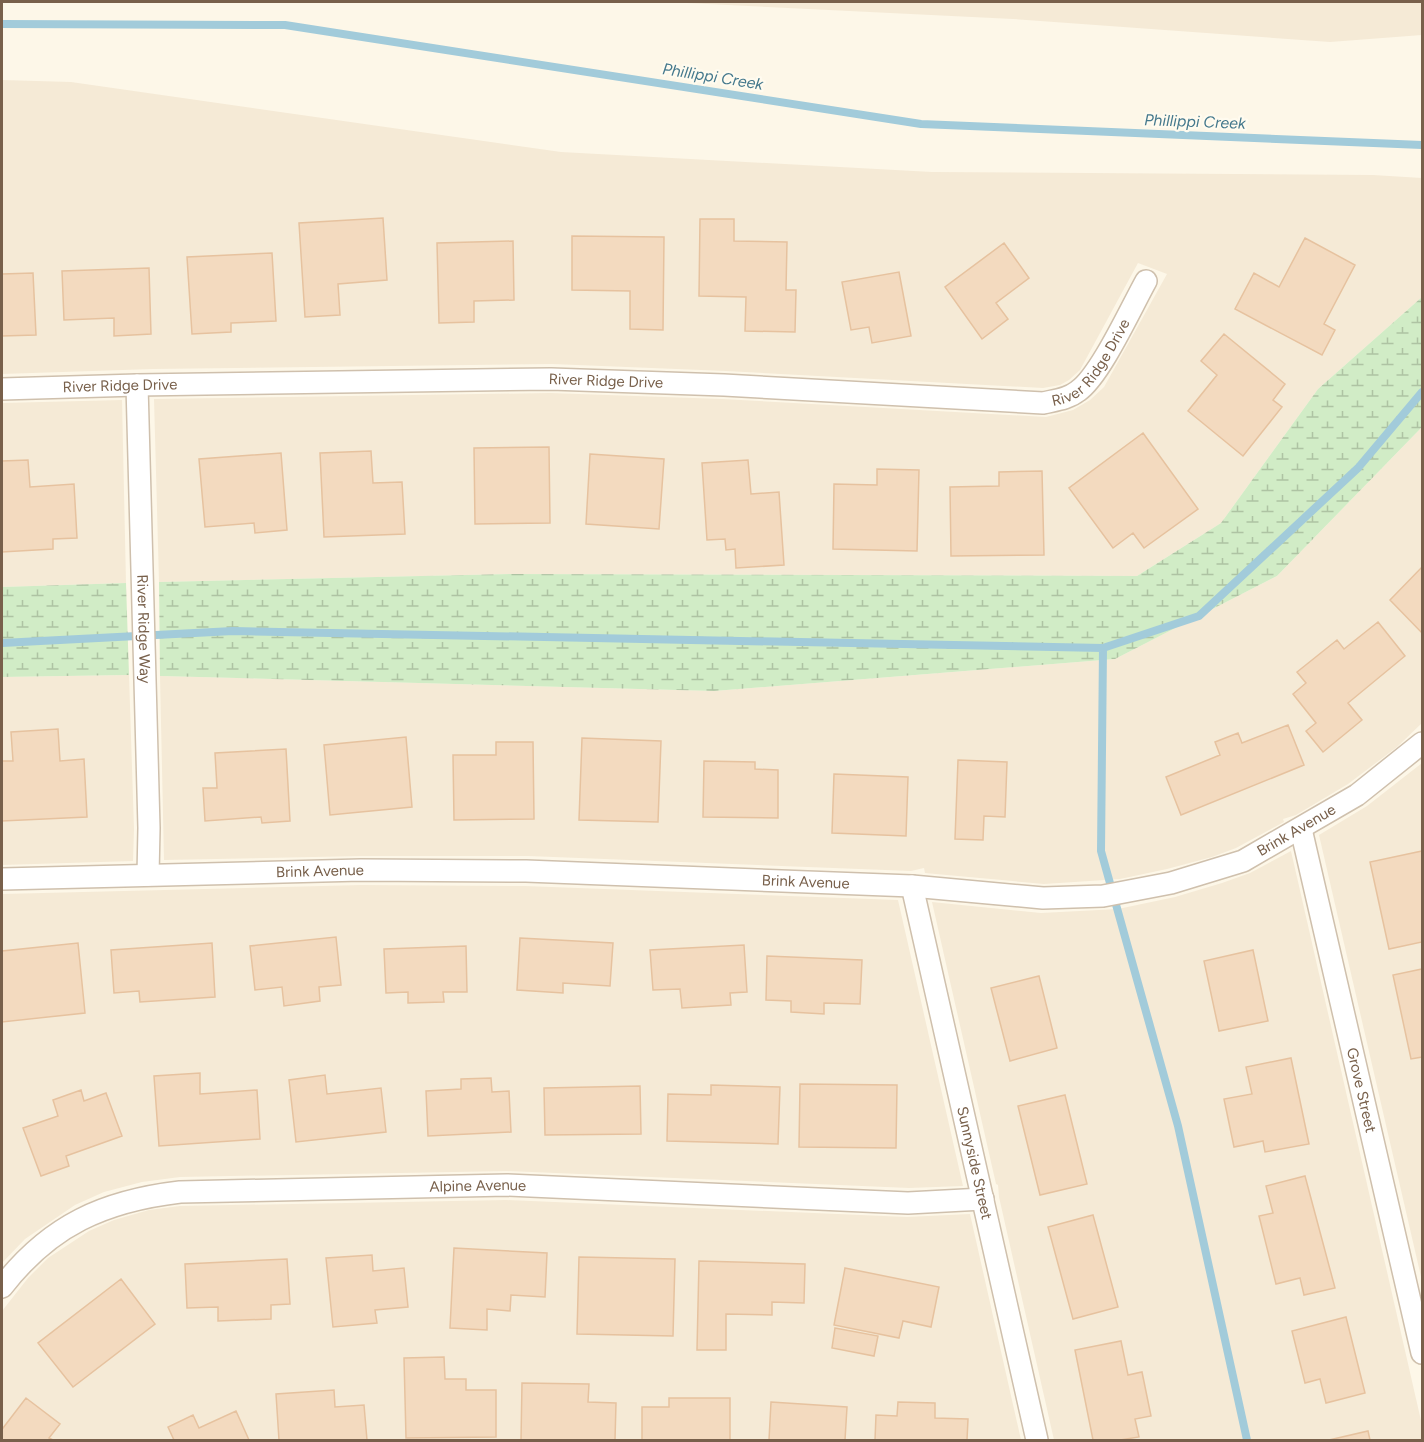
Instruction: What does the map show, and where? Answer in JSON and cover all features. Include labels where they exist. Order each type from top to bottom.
[{"type":"street","name":"River Ridge Drive","points":[[2,389],[551,379],[724,385],[1043,403],[1066,398],[1079,391],[1093,378],[1146,281]]},
{"type":"street","name":"River Ridge Way","points":[[137,385],[150,828],[148,875]]},
{"type":"street","name":"Brink Avenue","points":[[2,879],[361,870],[526,871],[912,886],[1043,898],[1113,894],[1171,883],[1243,861],[1302,829],[1357,795],[1422,743]]},
{"type":"street","name":"Grove Street","points":[[1302,829],[1422,1353]]},
{"type":"street","name":"Sunnyside Street","points":[[912,886],[1037,1440]]},
{"type":"street","name":"Alpine Avenue","points":[[2,1287],[37,1248],[81,1218],[108,1206],[146,1196],[180,1192],[507,1185],[908,1203],[982,1199]]},
{"type":"shaded area","points":[[666,2],[1422,2],[1422,35],[1330,42],[1013,19]]},
{"type":"shaded area","points":[[2,80],[71,82],[561,152],[932,172],[1373,175],[1422,178],[1422,297],[1318,389],[1221,523],[1137,576],[513,574],[159,582],[154,399],[550,393],[722,399],[1046,417],[1073,410],[1090,400],[1104,387],[1167,274],[1138,263],[1080,370],[1060,385],[1043,388],[552,364],[153,369],[2,374]]},
{"type":"shaded area","points":[[122,400],[126,583],[2,587],[2,403]]},
{"type":"shaded area","points":[[1422,427],[1422,723],[1397,747],[1348,784],[1296,815],[1283,819],[1284,822],[1236,848],[1212,857],[1120,879],[1044,884],[925,873],[924,868],[911,871],[528,856],[361,856],[164,860],[160,676],[714,691],[1115,659],[1277,576]]},
{"type":"shaded area","points":[[129,675],[133,861],[2,865],[2,677]]},
{"type":"shaded area","points":[[1422,763],[1422,1281],[1319,835],[1367,806]]},
{"type":"shaded area","points":[[1291,851],[1422,1425],[1422,1440],[1054,1440],[932,902],[1041,913],[1118,909],[1175,897],[1222,883],[1250,873]]},
{"type":"shaded area","points":[[361,885],[525,886],[898,900],[963,1186],[909,1188],[507,1171],[180,1177],[142,1182],[104,1192],[75,1205],[25,1239],[2,1263],[2,894]]},
{"type":"shaded area","points":[[506,1200],[907,1217],[970,1214],[1021,1440],[2,1440],[2,1311],[28,1278],[48,1258],[89,1231],[114,1220],[149,1210],[180,1206]]},
{"type":"green space","points":[[1422,297],[1422,427],[1277,576],[1115,659],[714,691],[160,676],[159,582],[513,574],[1137,576],[1221,523],[1318,389]]},
{"type":"green space","points":[[126,583],[129,675],[2,677],[2,587]]},
{"type":"building","points":[[383,218],[387,280],[338,284],[340,315],[305,317],[299,223]]},
{"type":"building","points":[[700,219],[734,219],[734,241],[787,242],[786,290],[796,290],[795,332],[745,331],[746,297],[699,296]]},
{"type":"building","points":[[572,236],[664,237],[663,330],[630,329],[630,291],[572,290]]},
{"type":"building","points":[[1305,238],[1355,265],[1324,324],[1335,330],[1322,355],[1235,309],[1254,273],[1279,287]]},
{"type":"building","points":[[513,241],[514,300],[474,301],[474,322],[439,323],[437,243]]},
{"type":"building","points":[[1004,243],[1029,278],[996,303],[1008,319],[982,339],[945,287]]},
{"type":"building","points":[[272,253],[276,321],[231,323],[231,332],[192,334],[187,257]]},
{"type":"building","points":[[149,268],[151,334],[114,336],[114,318],[64,320],[62,271]]},
{"type":"building","points":[[899,272],[911,336],[872,343],[869,327],[851,330],[842,282]]},
{"type":"building","points":[[33,273],[36,335],[2,336],[2,274]]},
{"type":"building","points":[[1224,334],[1285,384],[1273,400],[1282,407],[1243,456],[1188,411],[1217,375],[1201,361]]},
{"type":"building","points":[[1143,433],[1198,509],[1144,548],[1133,533],[1113,548],[1069,488]]},
{"type":"building","points":[[549,447],[550,523],[475,524],[474,448]]},
{"type":"building","points":[[371,451],[373,483],[402,482],[405,534],[324,537],[320,453]]},
{"type":"building","points":[[281,453],[287,530],[255,533],[254,523],[205,527],[199,459]]},
{"type":"building","points":[[590,454],[664,459],[659,529],[586,524]]},
{"type":"building","points":[[28,460],[30,487],[74,484],[77,538],[53,539],[53,549],[2,552],[2,461]]},
{"type":"building","points":[[748,460],[751,494],[779,492],[784,565],[736,568],[735,549],[726,550],[725,539],[707,540],[702,463]]},
{"type":"building","points":[[877,469],[919,470],[917,551],[833,549],[834,484],[877,485]]},
{"type":"building","points":[[1042,471],[1044,555],[951,556],[950,487],[999,486],[999,472]]},
{"type":"building","points":[[1422,567],[1422,633],[1390,600]]},
{"type":"building","points":[[1378,622],[1405,656],[1348,703],[1362,720],[1323,752],[1306,731],[1316,723],[1293,694],[1306,683],[1297,672],[1337,640],[1344,649]]},
{"type":"building","points":[[1288,725],[1304,765],[1181,815],[1166,777],[1220,755],[1215,742],[1238,733],[1242,743]]},
{"type":"building","points":[[58,729],[60,761],[84,759],[87,817],[2,821],[2,761],[13,761],[11,732]]},
{"type":"building","points":[[406,737],[412,807],[330,815],[324,745]]},
{"type":"building","points":[[582,738],[661,741],[658,822],[579,820]]},
{"type":"building","points":[[496,742],[533,742],[534,819],[454,820],[453,755],[496,755]]},
{"type":"building","points":[[286,749],[290,821],[262,823],[261,817],[205,821],[203,788],[217,788],[215,753]]},
{"type":"building","points":[[958,760],[1007,762],[1005,817],[984,816],[983,840],[955,839]]},
{"type":"building","points":[[704,761],[755,762],[755,769],[778,770],[778,818],[703,817]]},
{"type":"building","points":[[834,774],[908,777],[906,836],[832,833]]},
{"type":"building","points":[[1422,851],[1422,942],[1389,949],[1370,862]]},
{"type":"building","points":[[336,937],[341,985],[319,987],[320,1001],[284,1006],[282,987],[255,990],[250,946]]},
{"type":"building","points":[[520,938],[613,943],[610,986],[563,983],[563,993],[517,990]]},
{"type":"building","points":[[78,943],[85,1013],[2,1022],[2,951]]},
{"type":"building","points":[[212,943],[215,997],[140,1002],[139,991],[114,993],[111,950]]},
{"type":"building","points":[[744,945],[747,992],[730,993],[731,1005],[682,1008],[680,989],[653,990],[650,950]]},
{"type":"building","points":[[466,946],[467,992],[443,992],[444,1002],[408,1003],[408,992],[386,993],[384,949]]},
{"type":"building","points":[[1253,950],[1268,1021],[1219,1031],[1204,961]]},
{"type":"building","points":[[767,956],[862,960],[860,1004],[824,1003],[824,1014],[791,1012],[791,1001],[766,1000]]},
{"type":"building","points":[[1422,969],[1422,1057],[1411,1059],[1393,975]]},
{"type":"building","points":[[1039,976],[1057,1048],[1010,1061],[991,988]]},
{"type":"building","points":[[1291,1058],[1309,1144],[1265,1152],[1263,1141],[1234,1147],[1224,1099],[1252,1094],[1246,1067]]},
{"type":"building","points":[[200,1073],[200,1094],[257,1090],[260,1139],[159,1146],[154,1076]]},
{"type":"building","points":[[325,1075],[327,1094],[381,1088],[386,1132],[296,1142],[289,1080]]},
{"type":"building","points":[[491,1078],[492,1092],[509,1091],[511,1132],[428,1136],[426,1091],[461,1089],[461,1079]]},
{"type":"building","points":[[800,1084],[897,1085],[896,1148],[799,1147]]},
{"type":"building","points":[[711,1085],[780,1087],[778,1144],[667,1141],[668,1094],[711,1095]]},
{"type":"building","points":[[640,1086],[641,1134],[545,1135],[544,1088]]},
{"type":"building","points":[[81,1090],[84,1101],[106,1093],[122,1136],[66,1156],[69,1166],[41,1176],[23,1128],[58,1116],[53,1100]]},
{"type":"building","points":[[1065,1095],[1087,1184],[1040,1195],[1018,1106]]},
{"type":"building","points":[[1305,1176],[1335,1288],[1304,1295],[1300,1278],[1276,1284],[1259,1216],[1273,1213],[1266,1186]]},
{"type":"building","points":[[1093,1215],[1118,1307],[1073,1319],[1048,1227]]},
{"type":"building","points":[[454,1248],[547,1253],[545,1297],[511,1295],[510,1311],[487,1309],[487,1330],[450,1328]]},
{"type":"building","points":[[372,1255],[373,1271],[404,1268],[408,1307],[375,1310],[377,1323],[333,1327],[326,1258]]},
{"type":"building","points":[[579,1257],[675,1259],[673,1336],[577,1334]]},
{"type":"building","points":[[287,1259],[290,1304],[271,1305],[271,1319],[218,1321],[218,1307],[187,1308],[185,1264]]},
{"type":"building","points":[[699,1261],[805,1264],[804,1303],[772,1302],[772,1315],[726,1314],[726,1350],[697,1350]]},
{"type":"building","points":[[845,1268],[939,1287],[931,1327],[903,1321],[899,1338],[834,1325]]},
{"type":"building","points":[[121,1279],[155,1324],[73,1387],[38,1343]]},
{"type":"building","points":[[1346,1317],[1365,1393],[1326,1403],[1320,1379],[1305,1383],[1292,1331]]},
{"type":"building","points":[[835,1328],[878,1336],[874,1356],[832,1348]]},
{"type":"building","points":[[1121,1341],[1128,1375],[1142,1372],[1151,1416],[1135,1419],[1139,1437],[1093,1440],[1075,1350]]},
{"type":"building","points":[[444,1357],[445,1379],[466,1379],[466,1390],[496,1390],[496,1437],[406,1438],[404,1358]]},
{"type":"building","points":[[522,1383],[589,1384],[588,1402],[616,1403],[615,1440],[521,1440]]},
{"type":"building","points":[[334,1390],[335,1407],[364,1405],[367,1440],[279,1440],[276,1394]]},
{"type":"building","points":[[26,1398],[60,1424],[49,1438],[53,1440],[2,1440],[2,1427]]},
{"type":"building","points":[[669,1398],[730,1398],[730,1440],[642,1440],[642,1407],[669,1407]]},
{"type":"building","points":[[771,1402],[847,1407],[845,1440],[769,1440]]},
{"type":"building","points":[[898,1402],[935,1403],[935,1418],[968,1419],[967,1440],[875,1440],[876,1415],[897,1416]]},
{"type":"building","points":[[236,1411],[249,1440],[174,1440],[168,1427],[193,1415],[199,1428]]},
{"type":"building","points":[[1368,1431],[1370,1440],[1329,1440]]},
{"type":"waterway","name":"Phillippi Creek","points":[[2,24],[285,25],[921,124],[1422,145]]},
{"type":"waterway","points":[[2,643],[233,631],[1103,648],[1199,616],[1358,468],[1422,392]]},
{"type":"waterway","points":[[1103,648],[1101,851],[1178,1126],[1247,1440]]}]
